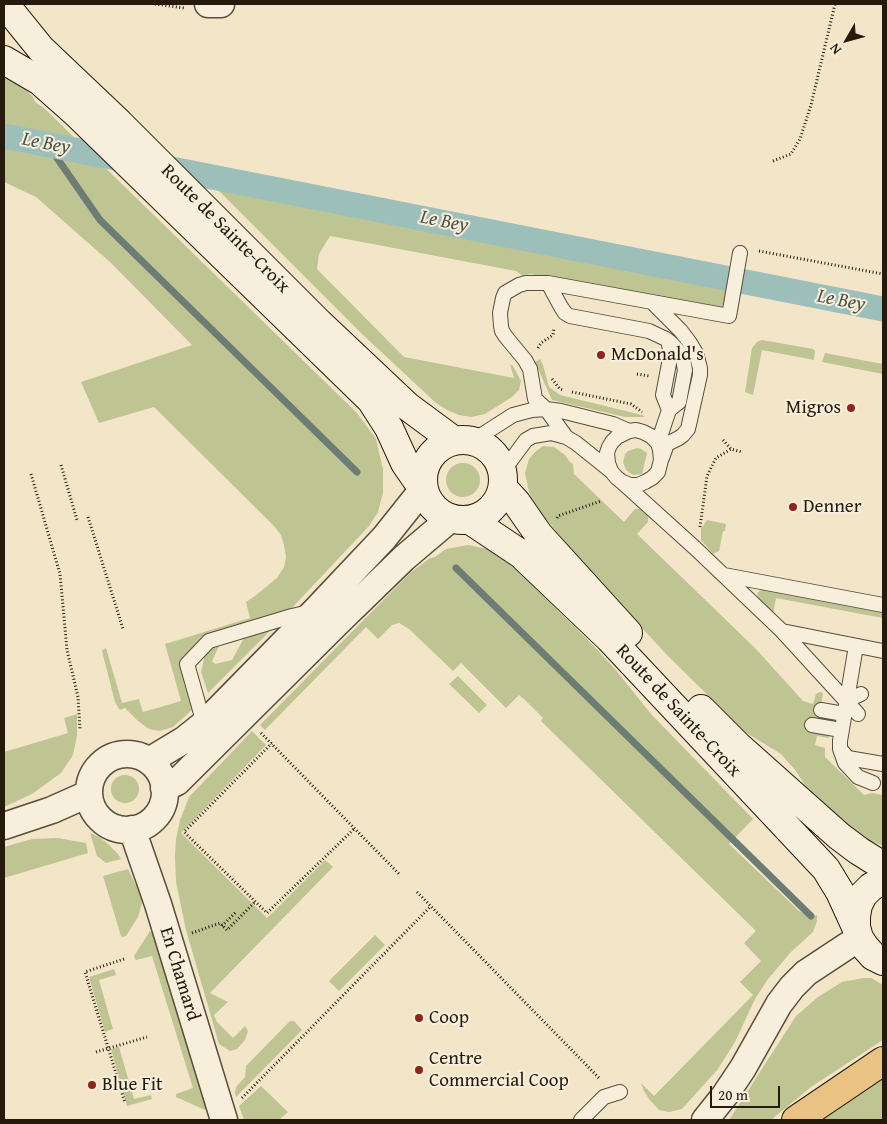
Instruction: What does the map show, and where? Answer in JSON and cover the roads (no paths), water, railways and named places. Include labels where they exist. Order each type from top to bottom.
[{"type":"highway","points":[[796,1120],[883,1061]]},
{"type":"main road","name":"Route de Sainte-Croix","points":[[6,10],[41,49],[119,123],[319,323],[407,406],[463,440]]},
{"type":"main road","name":"Route de Sainte-Croix","points":[[4,60],[40,81],[75,112],[371,400],[389,428],[405,462],[423,490]]},
{"type":"main road","points":[[463,440],[487,447],[497,457],[503,479],[499,499],[491,509],[482,516],[460,519],[438,512],[429,502],[423,490],[422,477],[425,464],[432,454],[442,445],[463,440]]},
{"type":"main road","name":"Route de Sainte-Croix","points":[[503,479],[516,502],[540,536],[626,631],[738,746],[839,836],[883,866]]},
{"type":"main road","name":"Route de Sainte-Croix","points":[[460,519],[521,554],[609,638],[826,869],[840,892],[865,948],[873,956],[883,961]]},
{"type":"main road","points":[[858,932],[856,916],[858,905],[863,895],[871,887],[883,880]]},
{"type":"street","points":[[208,4],[221,4]]},
{"type":"street","points":[[150,762],[184,740],[204,724],[384,538],[423,490]]},
{"type":"street","points":[[164,788],[177,782],[336,622],[404,558],[460,519]]},
{"type":"street","points":[[126,753],[139,756],[150,762],[160,773],[164,788],[163,802],[157,814],[146,824],[132,829],[117,828],[103,822],[92,806],[88,794],[89,783],[94,771],[108,759],[126,753]]},
{"type":"street","points":[[4,826],[52,810],[88,794]]},
{"type":"street","name":"En Chamard","points":[[132,829],[158,904],[224,1120]]},
{"type":"street","points":[[705,1120],[725,1096],[779,1004],[792,986],[806,972],[858,932]]},
{"type":"lane","points":[[566,437],[546,409],[535,399],[530,369],[502,330],[500,313],[505,293],[526,283],[548,283],[653,303],[730,311],[746,251]]},
{"type":"lane","points":[[548,283],[560,307],[570,316],[649,331],[668,341],[683,359],[685,370],[679,402],[669,410],[658,443]]},
{"type":"lane","points":[[622,482],[638,485],[652,478],[658,472],[664,448],[667,444],[684,435],[688,429],[700,375],[696,353],[690,343],[681,331],[653,303]]},
{"type":"lane","points":[[523,412],[535,399]]},
{"type":"lane","points":[[463,440],[513,415],[532,410],[546,409],[596,419],[629,431]]},
{"type":"lane","points":[[611,471],[607,453],[609,447],[616,437],[629,431],[636,430],[651,436],[658,443],[662,460]]},
{"type":"lane","points":[[503,479],[526,440],[533,436],[550,433],[566,437],[576,443],[611,471],[782,631],[849,710]]},
{"type":"lane","points":[[724,575],[883,605]]},
{"type":"lane","points":[[204,724],[187,664],[209,641],[315,611]]},
{"type":"lane","points":[[782,631],[883,651]]},
{"type":"lane","points":[[856,646],[849,710],[841,740],[845,763],[858,777],[873,783]]},
{"type":"lane","points":[[849,710],[861,694]]},
{"type":"lane","points":[[821,710],[849,710]]},
{"type":"lane","points":[[812,725],[841,740],[848,758],[883,764]]},
{"type":"lane","points":[[581,1120],[604,1097],[620,1092]]},
{"type":"waterway","name":"Le Bey","points":[[4,136],[883,309]]},
{"type":"waterway","points":[[48,145],[100,220],[357,472]]},
{"type":"waterway","points":[[456,568],[811,916]]},
{"type":"place","name":"McDonald's","points":[[601,355]]},
{"type":"place","name":"Migros","points":[[851,408]]},
{"type":"place","name":"Denner","points":[[793,507]]},
{"type":"place","name":"Coop","points":[[419,1018]]},
{"type":"place","name":"Centre Commercial Coop","points":[[419,1070]]},
{"type":"place","name":"Blue Fit","points":[[92,1085]]}]
